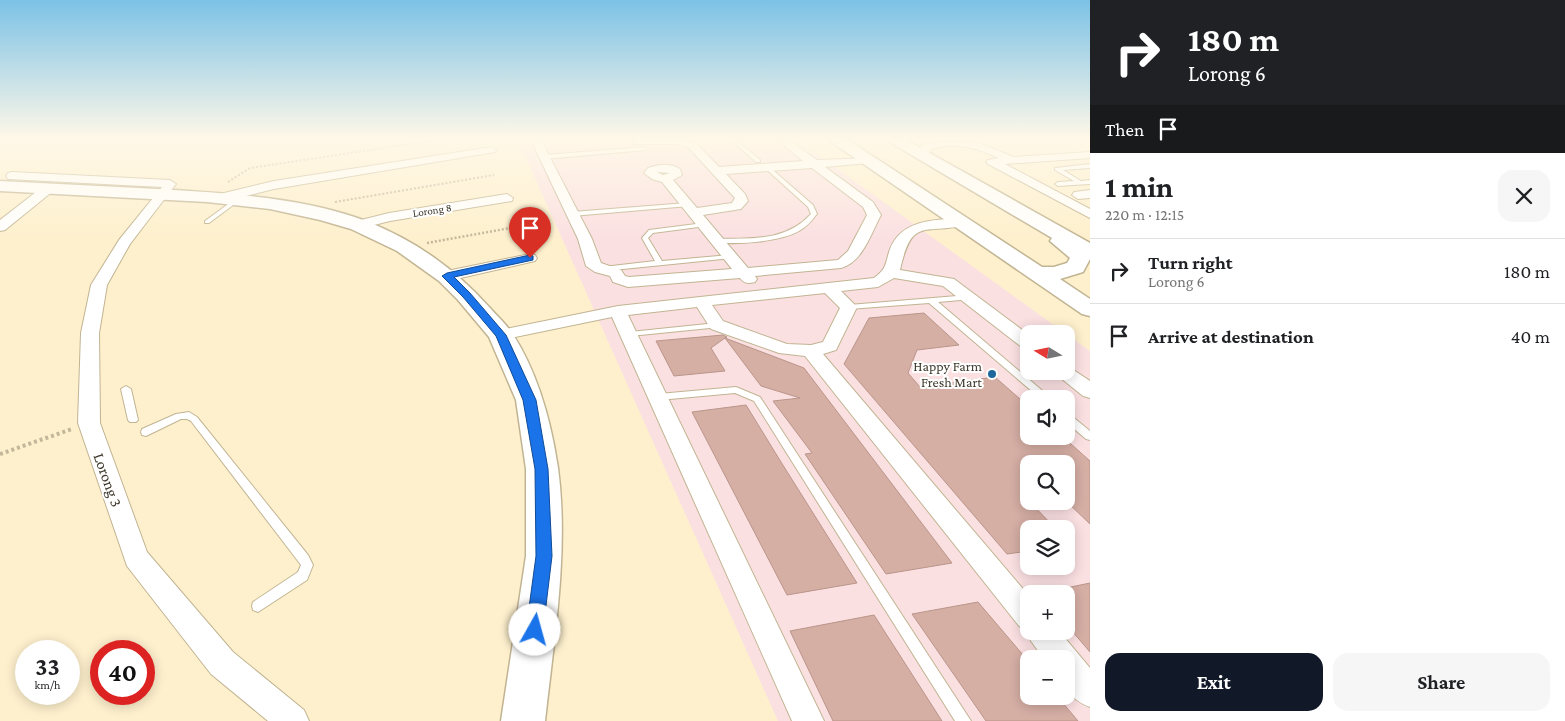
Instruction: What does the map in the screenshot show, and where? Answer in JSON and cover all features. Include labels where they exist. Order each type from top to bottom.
[{"type":"street","points":[[222,198],[274,185],[357,172]]},
{"type":"street","points":[[551,172],[584,239],[594,266],[616,273],[619,279],[628,282],[843,263],[854,253],[874,215],[868,204],[825,172]]},
{"type":"street","points":[[661,172],[716,241],[763,295]]},
{"type":"street","points":[[690,208],[736,206],[742,201],[741,197],[717,172]]},
{"type":"street","points":[[886,172],[1090,308]]},
{"type":"street","points":[[951,172],[962,178],[973,189],[1077,251],[1081,256],[1084,256]]},
{"type":"street","points":[[1010,172],[1090,214]]},
{"type":"street","points":[[1033,172],[1058,184],[1083,190],[1090,201]]},
{"type":"street","points":[[6,181],[170,184],[164,194]]},
{"type":"street","points":[[6,181],[49,188],[222,198],[302,210],[358,226],[404,247],[447,276],[466,295],[501,335],[530,400],[542,469],[544,556],[523,721]]},
{"type":"street","points":[[0,227],[49,188]]},
{"type":"street","name":"Lorong 3","points":[[164,194],[124,243],[99,285],[90,333],[89,423],[136,558],[222,663],[293,721]]},
{"type":"street","name":"Lorong 8","points":[[358,226],[389,217],[507,198]]},
{"type":"street","points":[[501,335],[618,311],[830,289],[878,282],[891,273],[901,240],[908,233],[928,226],[961,222]]},
{"type":"street","points":[[991,242],[1021,255],[1046,262],[1061,263],[1084,256]]},
{"type":"street","points":[[1038,274],[1065,271],[1075,267],[1084,256]]},
{"type":"street","points":[[447,276],[530,258]]},
{"type":"street","points":[[891,273],[948,282],[1020,337]]},
{"type":"street","points":[[628,282],[645,308]]},
{"type":"street","points":[[700,301],[718,325],[785,349],[811,351],[830,346],[848,308],[830,289]]},
{"type":"street","points":[[618,311],[808,721]]},
{"type":"street","points":[[811,351],[1020,606]]},
{"type":"street","points":[[1075,380],[1090,392]]},
{"type":"street","points":[[1048,640],[1056,650]]},
{"type":"street","points":[[1075,674],[1090,692]]},
{"type":"lane","points":[[716,241],[767,238],[790,233],[809,221],[814,214],[811,206],[771,172]]},
{"type":"lane","points":[[1060,172],[1083,190],[1090,182]]},
{"type":"lane","points":[[207,222],[222,198]]},
{"type":"lane","points":[[572,214],[690,208]]},
{"type":"lane","points":[[660,263],[646,238],[648,233],[651,231],[704,225]]},
{"type":"lane","points":[[600,269],[730,257]]},
{"type":"lane","points":[[848,308],[969,297]]},
{"type":"lane","points":[[931,300],[1036,390]]},
{"type":"lane","points":[[630,334],[718,325]]},
{"type":"lane","points":[[126,388],[132,420]]},
{"type":"lane","points":[[659,397],[736,390],[757,399],[964,721]]},
{"type":"lane","points":[[146,432],[179,416],[189,415],[194,419],[304,559],[307,565],[303,576],[258,606]]},
{"type":"lane","points":[[1075,424],[1090,436]]},
{"type":"path","points":[[222,198],[247,172]]},
{"type":"path","points":[[302,210],[310,206],[494,175]]},
{"type":"path","points":[[404,247],[527,225]]},
{"type":"path","points":[[0,454],[89,423]]},
{"type":"shaded area","points":[[532,172],[842,172],[1054,325],[1020,325],[1020,380],[1075,380],[1075,340],[1090,351],[1090,721],[778,721]]},
{"type":"building","points":[[924,313],[959,345],[917,350],[908,373],[920,387],[995,377],[1020,399],[1020,445],[1072,445],[1090,461],[1090,524],[1075,510],[1075,455],[1020,455],[1020,510],[1038,510],[1047,520],[1020,520],[1020,552],[1007,554],[844,364],[869,318]]},
{"type":"building","points":[[723,335],[727,337],[711,348],[725,371],[674,376],[656,341]]},
{"type":"building","points":[[725,338],[804,368],[952,563],[886,574],[805,454],[812,453],[773,401],[800,398],[761,386]]},
{"type":"building","points":[[746,405],[857,583],[787,595],[692,412]]},
{"type":"building","points":[[1090,583],[1090,652],[1075,634],[1075,586]]},
{"type":"building","points":[[978,602],[1020,651],[1020,705],[1065,705],[1078,721],[986,721],[912,614]]},
{"type":"building","points":[[874,615],[942,721],[833,721],[790,631]]},
{"type":"place","name":"Happy Farm Fresh Mart","points":[[992,374]]},
{"type":"route","points":[[530,258],[447,276],[501,335],[530,400],[542,469],[544,556],[535,630]]}]
